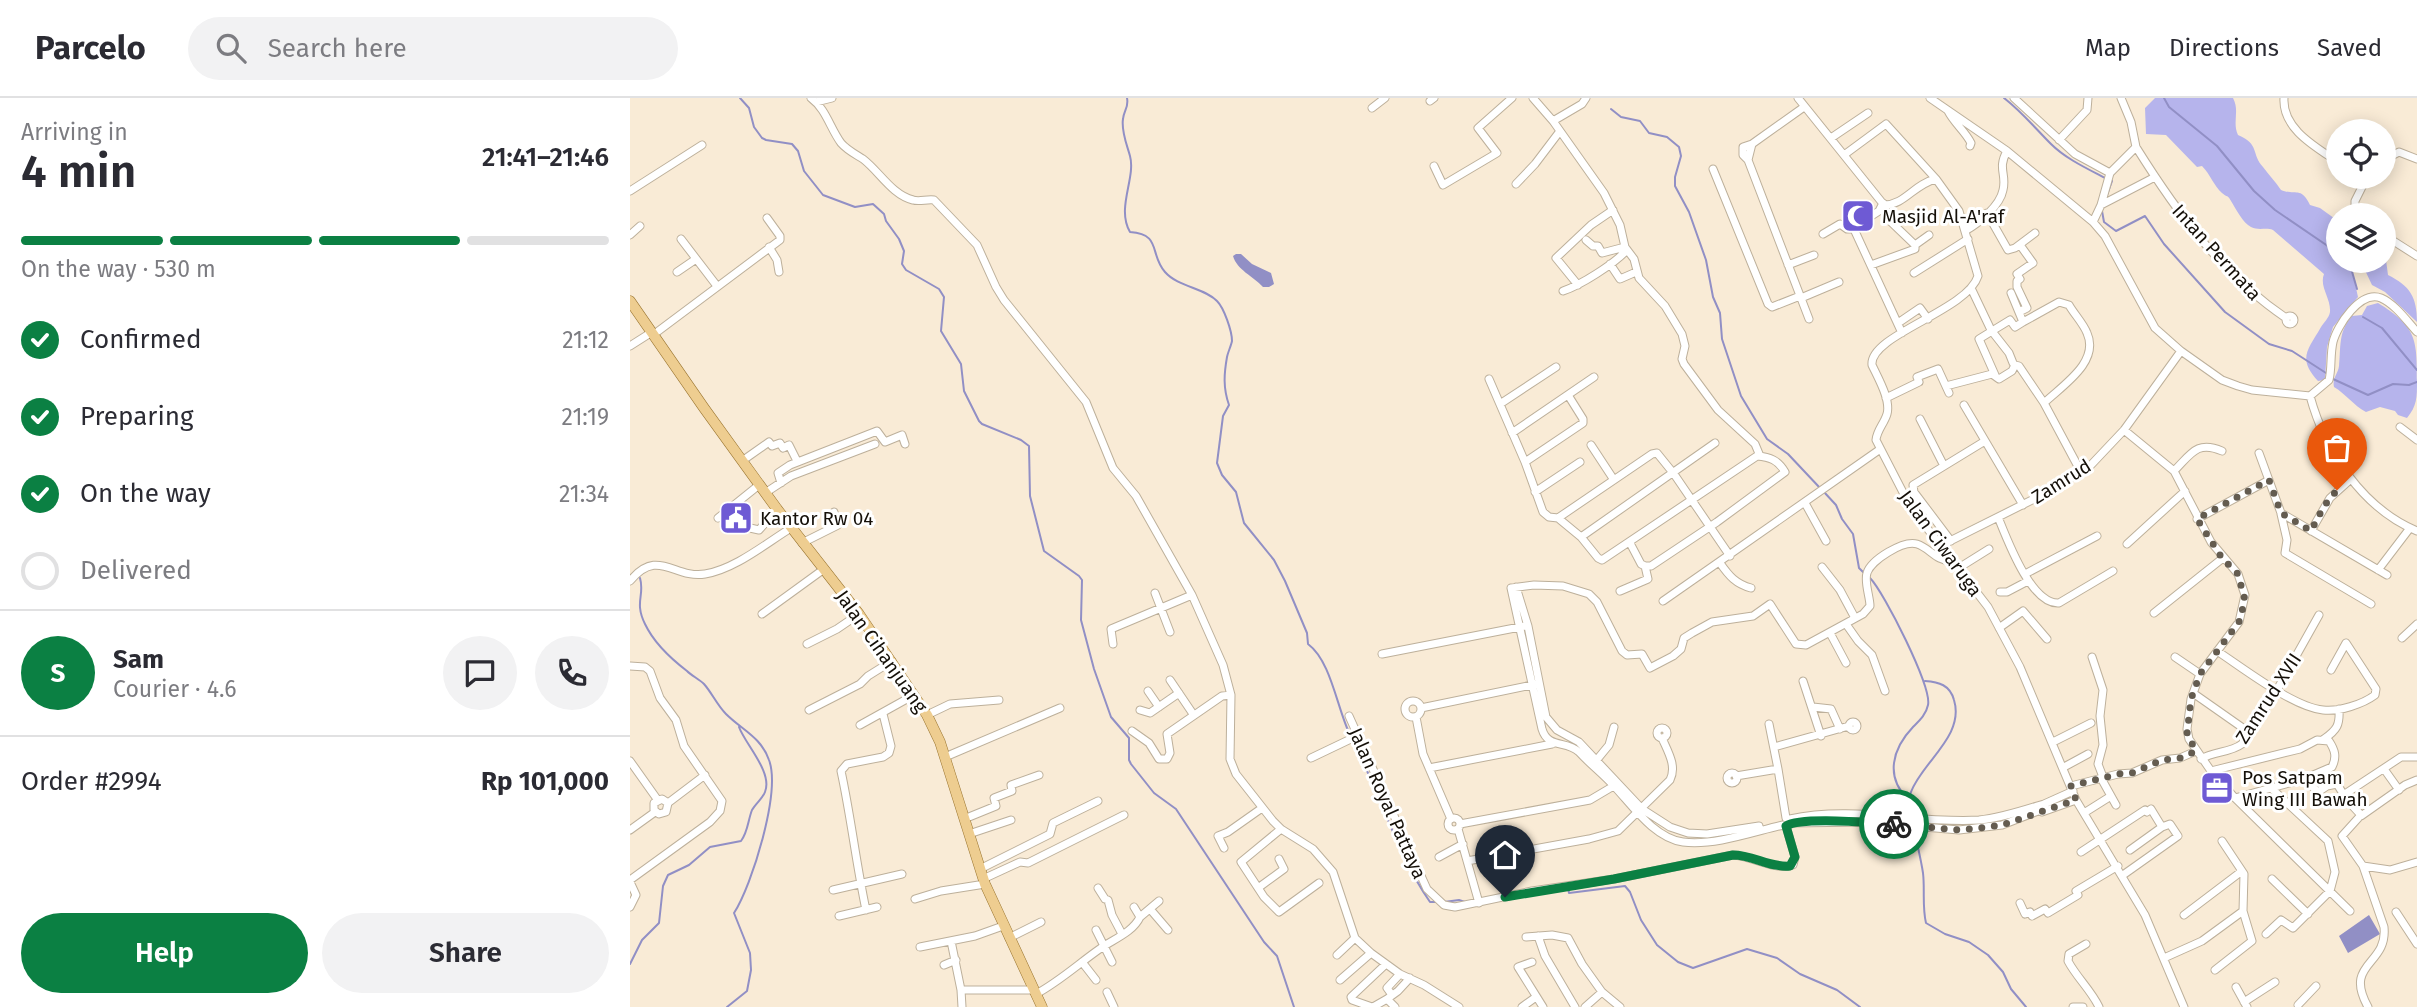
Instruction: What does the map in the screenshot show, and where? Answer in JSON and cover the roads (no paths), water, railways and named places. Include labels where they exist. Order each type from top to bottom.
[{"type":"main road","name":"Jalan Cihanjuang","points":[[630,300],[762,489],[859,614],[926,715],[940,742],[982,875],[1042,1007]]},
{"type":"street","points":[[832,98],[814,100],[842,144],[909,199],[934,200],[977,245],[1004,300],[1086,402],[1113,468],[1136,496],[1192,595],[1223,665],[1231,695],[1230,759],[1236,774],[1281,829],[1313,849],[1333,872],[1355,938],[1400,974],[1424,985],[1459,1007]]},
{"type":"street","points":[[1372,108],[1385,98]]},
{"type":"street","points":[[1434,166],[1443,184],[1497,153],[1478,128],[1513,98]]},
{"type":"street","points":[[1533,98],[1595,178],[1620,225],[1626,248],[1634,259],[1636,272],[1644,285],[1665,306],[1682,334],[1685,346],[1682,359],[1684,365],[1718,410],[1755,444],[1760,456]]},
{"type":"street","points":[[1553,121],[1582,104],[1586,98]]},
{"type":"street","points":[[1798,98],[1883,204],[1889,221],[1915,245]]},
{"type":"street","points":[[1930,98],[2007,151],[2093,222],[2105,236],[2122,265],[2155,328],[2181,351],[2222,380],[2252,390],[2310,396],[2329,380],[2334,339],[2340,325],[2350,312],[2373,297],[2382,299],[2417,332]]},
{"type":"street","points":[[2014,98],[2075,154],[2110,173]]},
{"type":"street","points":[[2059,140],[2087,110],[2088,98]]},
{"type":"street","name":"Intan Permata","points":[[2122,98],[2136,147],[2177,212],[2248,289],[2286,318]]},
{"type":"street","points":[[2284,98],[2286,113],[2294,129],[2326,153]]},
{"type":"street","points":[[1804,107],[1752,144],[1748,160],[1810,319]]},
{"type":"street","points":[[1947,110],[1952,120],[1967,136],[1970,146]]},
{"type":"street","points":[[1831,138],[1868,113]]},
{"type":"street","points":[[1663,601],[1879,450],[1876,434],[1888,412],[1886,398],[1872,360],[1877,350],[1928,319],[1971,288],[1978,276],[1959,211],[1936,179],[1886,124],[1844,155]]},
{"type":"street","points":[[1516,184],[1560,131]]},
{"type":"street","points":[[630,191],[702,145]]},
{"type":"street","points":[[2093,222],[2110,173],[2136,147]]},
{"type":"street","points":[[1914,273],[1966,235],[1987,213],[2003,190],[2001,166],[2007,151]]},
{"type":"street","points":[[2396,154],[2399,152],[2417,159]]},
{"type":"street","points":[[1713,169],[1768,304],[1772,307],[1839,282]]},
{"type":"street","points":[[2101,205],[2155,177]]},
{"type":"street","points":[[1883,204],[1895,203],[1923,182],[1936,179]]},
{"type":"street","points":[[1823,234],[1840,224],[1847,229],[1853,227],[1879,211],[1883,204]]},
{"type":"street","points":[[1578,285],[1556,258],[1613,210]]},
{"type":"street","points":[[1987,213],[2008,250],[2020,245],[2035,233]]},
{"type":"street","points":[[630,346],[652,333],[781,238],[767,218]]},
{"type":"street","points":[[630,235],[640,226]]},
{"type":"street","points":[[1853,227],[1902,333]]},
{"type":"street","points":[[1871,265],[1914,251],[1915,245],[1929,235]]},
{"type":"street","points":[[681,239],[717,286]]},
{"type":"street","points":[[1586,240],[1593,246],[1598,246],[1602,253],[1626,248]]},
{"type":"street","points":[[2396,243],[2417,256]]},
{"type":"street","points":[[2019,312],[2027,308],[2017,287],[2017,281],[2020,279],[2017,274],[2033,263],[2020,245]]},
{"type":"street","points":[[769,247],[777,260],[779,272]]},
{"type":"street","points":[[1563,291],[1578,285],[1616,261],[1626,248]]},
{"type":"street","points":[[1788,265],[1814,255]]},
{"type":"street","points":[[677,272],[696,259]]},
{"type":"street","points":[[1610,264],[1619,279],[1636,272]]},
{"type":"street","points":[[1971,288],[1992,332],[2009,353],[2013,363]]},
{"type":"street","points":[[2011,293],[2023,323]]},
{"type":"street","points":[[1996,376],[1979,339],[2010,320],[2015,327],[2059,302],[2069,305],[2087,332],[2091,351],[2076,373],[2044,403]]},
{"type":"street","points":[[1898,323],[1922,308],[1928,319]]},
{"type":"street","name":"Zamrud","points":[[1940,546],[2024,505],[2081,472],[2124,430],[2181,351]]},
{"type":"street","points":[[1886,398],[1919,382],[1917,377],[1938,369],[1947,389],[1985,375],[1999,379],[2012,371],[2015,365],[2019,366],[2044,403],[2081,472]]},
{"type":"street","points":[[1500,404],[1556,367]]},
{"type":"street","points":[[1512,433],[1594,377]]},
{"type":"street","points":[[1489,379],[1525,462],[1543,512],[1549,517],[1558,518],[1581,537],[1600,559],[1630,543],[1757,456],[1775,460],[1785,472],[1651,566],[1641,564],[1630,543]]},
{"type":"street","points":[[1525,462],[1583,423],[1568,395]]},
{"type":"street","points":[[2310,396],[2315,418],[2325,439],[2351,479],[2377,505],[2414,529],[2378,570]]},
{"type":"street","points":[[1964,405],[2024,505]]},
{"type":"street","points":[[1920,419],[1943,464]]},
{"type":"street","points":[[2400,427],[2417,440]]},
{"type":"street","points":[[2124,430],[2174,471],[2197,519],[2222,558],[2238,574],[2245,600],[2239,622],[2200,674],[2193,694],[2187,734],[2201,759],[2235,798],[2350,911]]},
{"type":"street","points":[[781,483],[778,473],[797,461],[877,431],[885,442],[902,435],[905,444]]},
{"type":"street","points":[[1951,541],[1913,489],[1914,482],[1985,441]]},
{"type":"street","points":[[742,461],[769,442],[772,446],[780,443],[783,448],[789,445],[797,461]]},
{"type":"street","points":[[1581,537],[1715,443]]},
{"type":"street","points":[[718,518],[762,489],[875,444]]},
{"type":"street","points":[[1591,445],[1614,480]]},
{"type":"street","points":[[2174,471],[2201,447],[2209,445],[2222,451]]},
{"type":"street","name":"Jalan Ciwaruga","points":[[1879,450],[1910,506],[1988,607],[2020,667],[2076,800],[2145,915],[2183,1007]]},
{"type":"street","points":[[1558,518],[1657,453],[1730,556]]},
{"type":"street","points":[[2259,453],[2281,513],[2287,540],[2286,553],[2371,604]]},
{"type":"street","points":[[1535,492],[1580,462]]},
{"type":"street","points":[[2311,531],[2330,498],[2351,479]]},
{"type":"street","points":[[2197,519],[2269,480]]},
{"type":"street","points":[[2127,544],[2185,491]]},
{"type":"street","points":[[1805,503],[1826,541]]},
{"type":"street","points":[[750,528],[759,530],[777,509]]},
{"type":"street","points":[[802,542],[838,525],[834,512]]},
{"type":"street","points":[[2281,513],[2387,575]]},
{"type":"street","points":[[1998,517],[2027,578],[2045,599],[2055,603],[2113,571]]},
{"type":"street","points":[[2287,540],[2298,524]]},
{"type":"street","points":[[630,581],[636,573],[662,564],[694,575],[708,574],[750,554],[791,528]]},
{"type":"street","points":[[2000,592],[2007,592],[2097,536]]},
{"type":"street","points":[[1553,744],[1544,736],[1525,626],[1514,588],[1563,586],[1589,594],[1597,602],[1624,653],[1642,653],[1650,668],[1674,656],[1681,649],[1684,639],[1712,622],[1753,616],[1770,604],[1796,644],[1806,645],[1863,614],[1870,606],[1867,572],[1892,550],[1904,544],[1917,544],[1942,561],[1951,561]]},
{"type":"street","points":[[1957,569],[1989,550]]},
{"type":"street","points":[[2154,613],[2222,558]]},
{"type":"street","points":[[1720,563],[1729,576],[1740,585],[1751,589]]},
{"type":"street","points":[[1620,591],[1648,579],[1645,566]]},
{"type":"street","points":[[1822,566],[1840,590],[1855,618]]},
{"type":"street","points":[[762,614],[824,569]]},
{"type":"street","points":[[1155,593],[1170,632]]},
{"type":"street","points":[[1113,644],[1111,629],[1192,595]]},
{"type":"street","points":[[1999,628],[2023,611],[2047,639]]},
{"type":"street","points":[[807,644],[840,628],[859,614]]},
{"type":"street","name":"Zamrud XVII","points":[[2201,759],[2235,749],[2242,744],[2277,690],[2319,615]]},
{"type":"street","points":[[1846,624],[1872,654],[1885,691]]},
{"type":"street","points":[[2402,638],[2417,624]]},
{"type":"street","points":[[1382,654],[1525,626]]},
{"type":"street","points":[[1830,633],[1846,663]]},
{"type":"street","points":[[2217,651],[2292,699],[2320,710],[2339,709],[2371,698],[2377,692],[2346,643],[2331,670]]},
{"type":"street","points":[[2092,657],[2103,690],[2102,745],[2098,764],[2116,806]]},
{"type":"street","points":[[2175,657],[2200,674]]},
{"type":"street","points":[[808,710],[860,684],[892,662]]},
{"type":"street","points":[[630,666],[646,667],[650,671],[660,698],[676,720],[684,746],[722,801],[720,811],[710,822],[630,881],[636,895],[630,907]]},
{"type":"street","points":[[1170,680],[1194,714]]},
{"type":"street","points":[[1803,681],[1821,736]]},
{"type":"street","points":[[1421,708],[1536,685]]},
{"type":"street","points":[[1536,685],[1549,722],[1557,730],[1579,742],[1594,763]]},
{"type":"street","points":[[1148,691],[1159,707]]},
{"type":"street","points":[[1140,710],[1150,713],[1179,694]]},
{"type":"street","points":[[2193,694],[2250,733]]},
{"type":"street","points":[[860,725],[914,695]]},
{"type":"street","points":[[1132,731],[1149,743],[1159,759],[1167,759],[1170,753],[1167,734],[1222,696],[1231,695]]},
{"type":"street","points":[[926,715],[950,704],[999,700]]},
{"type":"street","points":[[1417,702],[1421,708],[1416,717],[1407,714],[1407,704],[1417,702]]},
{"type":"street","points":[[1813,707],[1830,708],[1840,729]]},
{"type":"street","points":[[945,757],[1060,708]]},
{"type":"street","points":[[2211,771],[2300,749],[2324,739],[2338,726],[2339,709]]},
{"type":"street","points":[[866,910],[842,768],[847,764],[883,757],[889,753],[891,746],[883,714]]},
{"type":"street","name":"Jalan Royal Pattaya","points":[[1349,716],[1431,895],[1444,905],[1455,907],[1733,855],[1742,855],[1774,866],[1790,866],[1795,857],[1786,822]]},
{"type":"street","points":[[1416,717],[1423,754],[1451,819],[1449,828],[1454,831],[1459,827],[1590,800],[1617,785]]},
{"type":"street","points":[[2053,742],[2091,723]]},
{"type":"street","points":[[1769,724],[1786,822]]},
{"type":"street","points":[[1774,747],[1849,726]]},
{"type":"street","points":[[1594,763],[1609,745],[1614,727]]},
{"type":"street","points":[[1311,758],[1357,736]]},
{"type":"street","points":[[1467,861],[1618,831],[1665,788],[1673,775],[1673,764],[1662,738]]},
{"type":"street","points":[[2235,798],[2304,779],[2332,767],[2336,760],[2334,748],[2324,739]]},
{"type":"street","points":[[1429,768],[1553,744],[1573,747],[1617,785],[1651,825],[1677,840],[1690,842],[1786,822],[1866,822],[1959,830],[2002,825],[2041,808],[2072,789],[2102,778],[2132,773],[2162,760],[2180,758],[2196,751]]},
{"type":"street","points":[[2064,767],[2088,754]]},
{"type":"street","points":[[2344,794],[2401,757],[2417,757]]},
{"type":"street","points":[[630,761],[657,799],[668,803]]},
{"type":"street","points":[[1736,776],[1778,769]]},
{"type":"street","points":[[2384,769],[2399,790]]},
{"type":"street","points":[[655,812],[666,812],[668,803],[705,775]]},
{"type":"street","points":[[964,819],[996,806],[994,797],[1012,791],[1011,785],[1039,775]]},
{"type":"street","points":[[2304,779],[2318,792],[2337,784],[2361,816]]},
{"type":"street","points":[[2368,1007],[2360,987],[2360,975],[2377,956],[2385,931],[2362,866],[2342,836],[2361,816],[2417,780]]},
{"type":"street","points":[[2266,934],[2281,919],[2293,928],[2330,891],[2335,875],[2329,843],[2270,787]]},
{"type":"street","points":[[2084,813],[2111,796]]},
{"type":"street","points":[[655,812],[653,805],[657,799]]},
{"type":"street","points":[[2041,808],[2076,800]]},
{"type":"street","points":[[982,875],[1050,834],[1053,823],[1098,801]]},
{"type":"street","points":[[1218,836],[1262,808]]},
{"type":"street","points":[[2081,852],[2145,810],[2147,812],[2151,809],[2162,827]]},
{"type":"street","points":[[630,830],[655,812]]},
{"type":"street","points":[[915,899],[1020,862],[1028,863],[1124,815]]},
{"type":"street","points":[[969,834],[1011,820]]},
{"type":"street","points":[[2123,875],[2178,836],[2170,824],[2130,850]]},
{"type":"street","points":[[1459,827],[1479,902]]},
{"type":"street","points":[[1212,828],[1224,848]]},
{"type":"street","points":[[1281,829],[1241,861],[1258,888],[1279,912],[1319,883]]},
{"type":"street","points":[[2215,970],[2252,940],[2243,911],[2242,871],[2222,841]]},
{"type":"street","points":[[1439,857],[1463,844]]},
{"type":"street","points":[[982,875],[1011,850]]},
{"type":"street","points":[[1258,888],[1284,869],[1279,859]]},
{"type":"street","points":[[2362,866],[2390,870],[2417,862]]},
{"type":"street","points":[[2020,903],[2025,914],[2030,912],[2032,916],[2045,909],[2048,913],[2078,895],[2076,891],[2118,866]]},
{"type":"street","points":[[2184,915],[2242,871]]},
{"type":"street","points":[[833,890],[902,874]]},
{"type":"street","points":[[2272,879],[2308,914]]},
{"type":"street","points":[[1098,888],[1111,907],[1122,934]]},
{"type":"street","points":[[961,990],[1035,992],[1058,982],[1134,926],[1140,917],[1159,901]]},
{"type":"street","points":[[1134,907],[1140,917]]},
{"type":"street","points":[[839,916],[877,908]]},
{"type":"street","points":[[1150,909],[1168,930]]},
{"type":"street","points":[[2164,958],[2202,941],[2243,911]]},
{"type":"street","points":[[2396,912],[2417,944]]},
{"type":"street","points":[[1009,938],[1041,922]]},
{"type":"street","points":[[920,947],[1003,926]]},
{"type":"street","points":[[1096,930],[1102,947],[1112,962]]},
{"type":"street","points":[[1526,937],[1552,935],[1570,940],[1582,964],[1602,992],[1620,1007]]},
{"type":"street","points":[[1538,936],[1545,956],[1575,1007]]},
{"type":"street","points":[[1337,955],[1355,938]]},
{"type":"street","points":[[951,941],[962,1007]]},
{"type":"street","points":[[2086,944],[2069,954],[2068,961],[2099,1007]]},
{"type":"street","points":[[1359,989],[1343,978],[1371,953]]},
{"type":"street","points":[[944,965],[956,960]]},
{"type":"street","points":[[1082,962],[1096,980]]},
{"type":"street","points":[[1532,962],[1518,967],[1543,1007]]},
{"type":"street","points":[[1386,964],[1352,999],[1373,1007],[1390,997],[1410,978]]},
{"type":"street","points":[[1378,972],[1391,984]]},
{"type":"street","points":[[1395,1007],[1387,989],[1400,974]]},
{"type":"street","points":[[2236,988],[2246,1004],[2275,982]]},
{"type":"street","points":[[2297,1006],[2316,986]]},
{"type":"street","points":[[1107,992],[1114,1007]]},
{"type":"street","points":[[1585,1007],[1602,992]]},
{"type":"street","points":[[1522,1007],[1536,997]]},
{"type":"street","points":[[2073,1007],[2082,1007]]},
{"type":"waterway","points":[[740,98],[749,108],[754,127],[762,138],[792,144],[798,151],[804,171],[823,195],[855,207],[873,204],[884,214],[904,251],[902,264],[906,270],[939,289],[944,297],[941,331],[961,364],[964,391],[979,421],[1029,446],[1030,496],[1044,551],[1082,580],[1081,620],[1111,717],[1129,738],[1129,760],[1154,793],[1176,809],[1264,942],[1277,956],[1294,1007]]},
{"type":"waterway","points":[[1127,98],[1123,128],[1131,174],[1125,203],[1126,223],[1130,232],[1140,234],[1151,241],[1160,265],[1170,277],[1212,297],[1220,304],[1225,314],[1232,341],[1225,375],[1229,405],[1223,416],[1217,463],[1222,475],[1236,492],[1244,523],[1274,560],[1285,581],[1307,633],[1308,644],[1323,662],[1351,737]]},
{"type":"waterway","points":[[2004,98],[2057,149],[2107,179]]},
{"type":"waterway","points":[[2164,98],[2169,107],[2217,146],[2254,191],[2275,210],[2326,245]]},
{"type":"waterway","points":[[1611,109],[1621,117],[1640,121],[1649,133],[1667,137],[1679,147],[1681,156],[1675,186],[1689,212],[1706,260],[1713,297],[1720,313],[1722,339],[1741,396],[1767,439],[1788,454],[1820,488]]},
{"type":"waterway","points":[[2107,195],[2112,181]]},
{"type":"waterway","points":[[2102,211],[2104,222],[2116,231],[2145,216],[2164,244],[2225,312],[2269,344],[2292,351],[2326,373]]},
{"type":"waterway","points":[[2352,273],[2357,289]]},
{"type":"waterway","points":[[2363,317],[2382,328],[2417,370]]},
{"type":"waterway","points":[[2333,379],[2368,395],[2393,384],[2409,385],[2417,382]]},
{"type":"waterway","points":[[1824,492],[1836,505],[1853,534],[1859,568],[1863,572]]},
{"type":"waterway","points":[[640,578],[640,610],[653,638],[675,661],[704,684],[726,714],[761,745],[769,760],[771,793],[763,838],[749,882],[734,913],[750,953],[751,970],[747,991],[727,1007]]},
{"type":"waterway","points":[[1870,578],[1886,601],[1906,640],[1927,695],[1926,712],[1900,744],[1894,763],[1896,782],[1908,799]]},
{"type":"waterway","points":[[1911,814],[1911,792],[1948,737],[1956,713],[1954,700],[1947,688],[1939,683],[1925,681]]},
{"type":"waterway","points":[[630,964],[642,940],[659,923],[663,886],[668,875],[689,865],[710,847],[741,841],[752,810],[764,794],[766,784],[762,767],[739,727]]},
{"type":"waterway","points":[[1353,742],[1408,864],[1430,902],[1435,902]]},
{"type":"waterway","points":[[1914,829],[1923,873],[1926,923],[1945,934],[1969,942],[1988,955],[2026,1007]]},
{"type":"waterway","points":[[1568,888],[1569,893],[1625,886],[1641,920],[1657,945],[1678,962],[1693,968],[1747,949],[1777,958],[1800,974],[1837,990],[1860,1007]]},
{"type":"waterway","points":[[1444,902],[1465,902]]},
{"type":"place","name":"Masjid Al-A'raf","points":[[1858,216]]},
{"type":"place","name":"Kantor Rw 04","points":[[736,518]]},
{"type":"place","name":"Pos Satpam Wing III Bawah","points":[[2217,788]]}]
